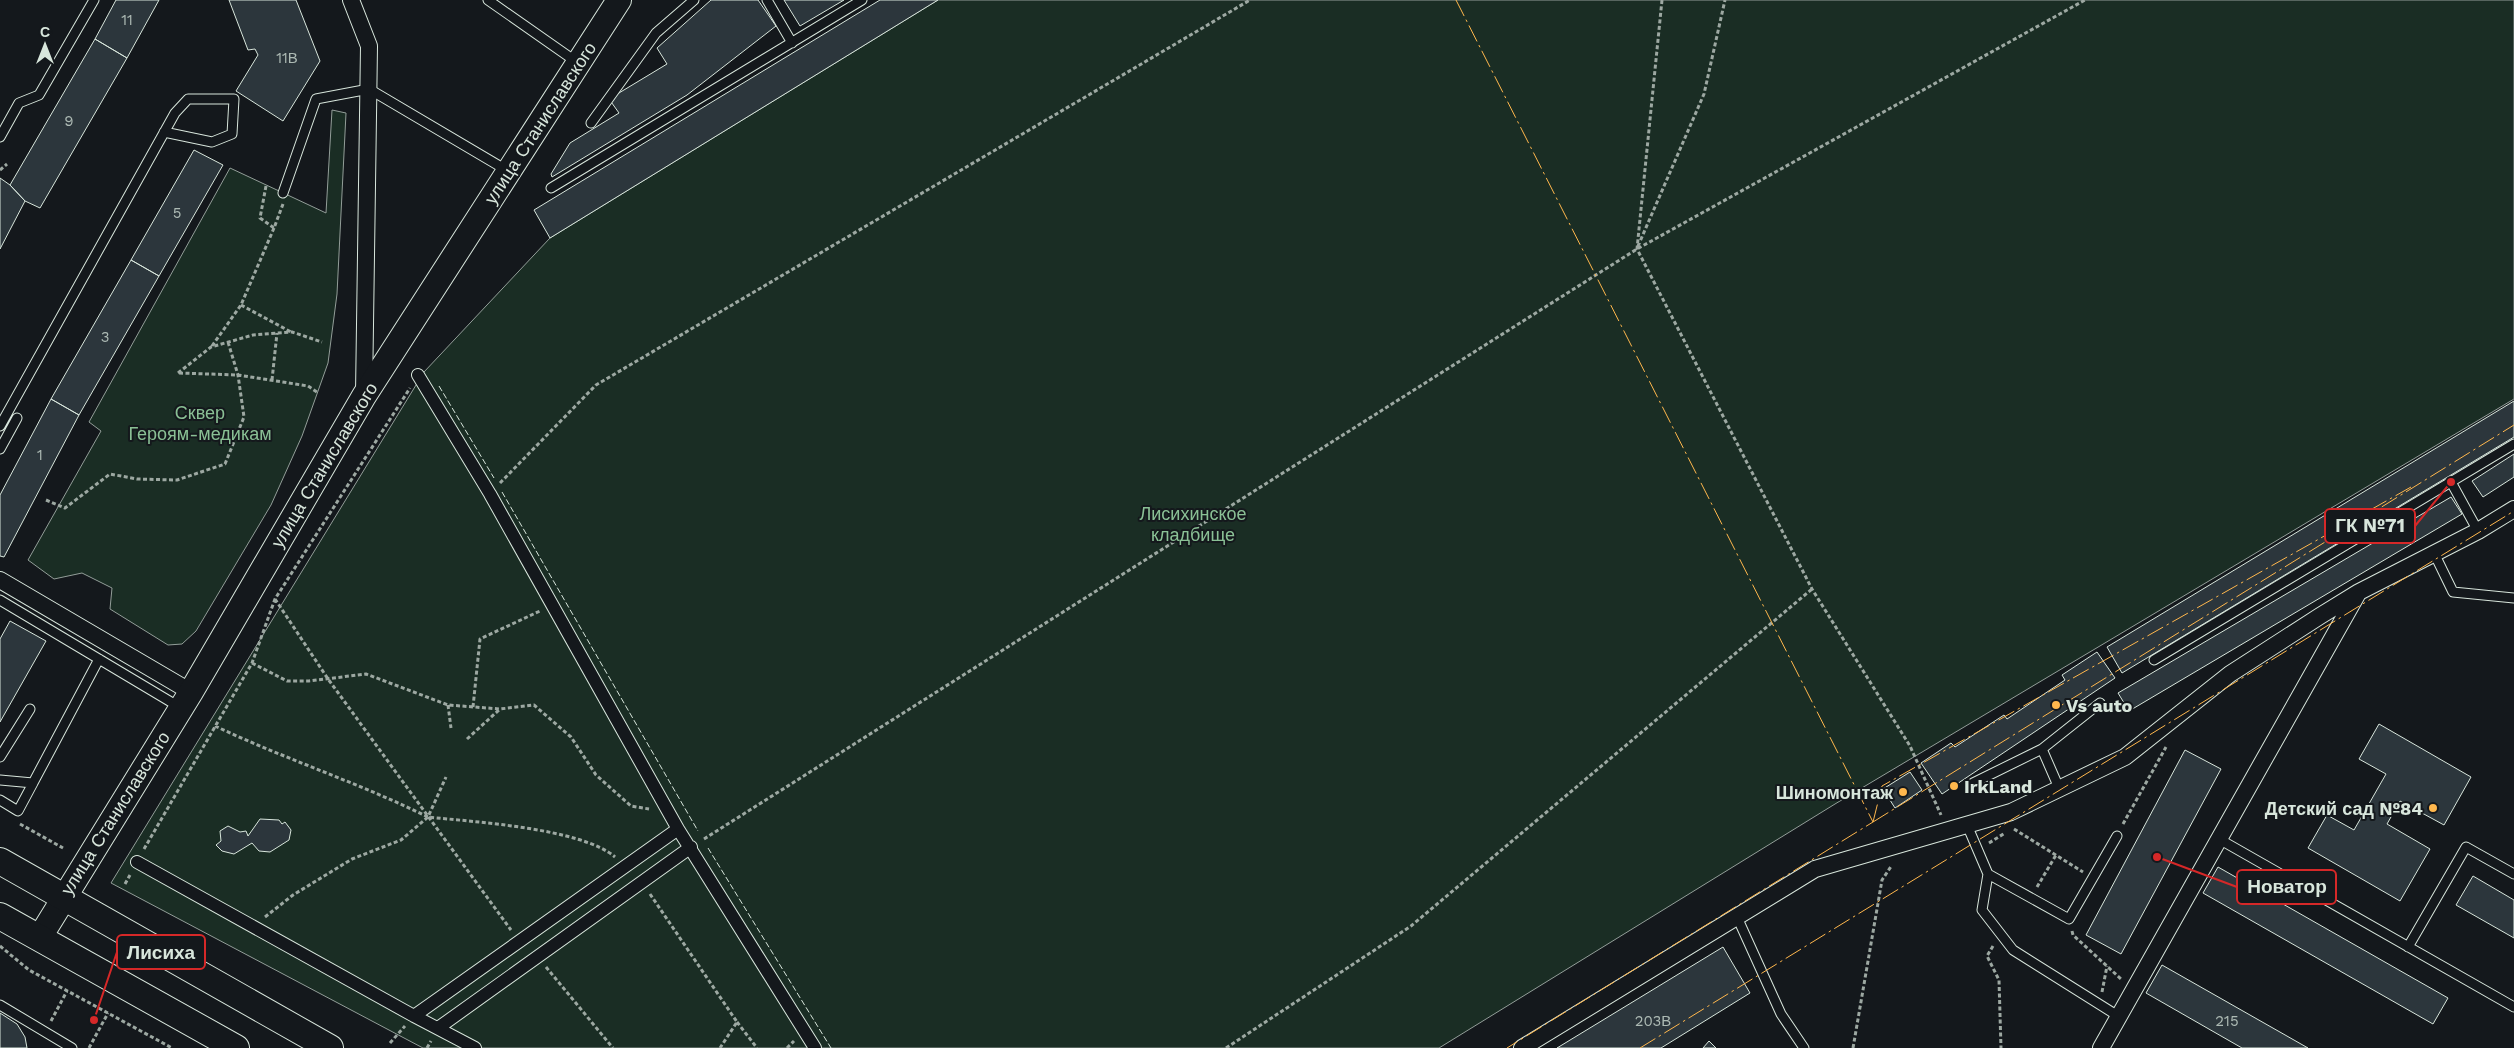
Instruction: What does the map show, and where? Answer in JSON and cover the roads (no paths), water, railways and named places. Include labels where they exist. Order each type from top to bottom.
[{"type":"main road","name":"улица Станиславского","points":[[40,937],[63,896],[186,700],[364,396],[619,0]]},
{"type":"main road","points":[[0,862],[330,1048]]},
{"type":"main road","points":[[0,916],[236,1048]]},
{"type":"street","points":[[351,0],[370,46],[364,396]]},
{"type":"street","points":[[418,375],[490,494],[678,829],[816,1048]]},
{"type":"street","points":[[1522,1048],[1815,869],[2011,812],[2125,757],[2230,674],[2359,592],[2478,531],[2514,509]]},
{"type":"street","points":[[0,580],[186,700]]},
{"type":"street","points":[[2101,1048],[2359,592]]},
{"type":"street","points":[[414,1016],[678,829]]},
{"type":"street","points":[[438,1028],[691,847]]},
{"type":"street","points":[[136,862],[475,1048]]},
{"type":"lane","points":[[0,137],[19,103],[39,95],[94,0]]},
{"type":"lane","points":[[488,0],[578,63]]},
{"type":"lane","points":[[591,123],[656,33],[694,0]]},
{"type":"lane","points":[[767,0],[792,43]]},
{"type":"lane","points":[[551,188],[862,0]]},
{"type":"lane","points":[[284,196],[316,99],[369,89],[508,172]]},
{"type":"lane","points":[[0,426],[175,112],[188,99],[234,99],[232,134],[212,142],[164,132]]},
{"type":"lane","points":[[0,449],[17,418]]},
{"type":"lane","points":[[2154,660],[2514,444]]},
{"type":"lane","points":[[2451,482],[2478,531]]},
{"type":"lane","points":[[2434,554],[2454,592],[2514,598]]},
{"type":"lane","points":[[0,600],[98,659],[186,700]]},
{"type":"lane","points":[[0,800],[18,811],[98,659]]},
{"type":"lane","points":[[1973,783],[2042,749],[2100,703]]},
{"type":"lane","points":[[0,757],[30,709]]},
{"type":"lane","points":[[2042,749],[2059,788]]},
{"type":"lane","points":[[0,780],[33,783]]},
{"type":"lane","points":[[1967,825],[1988,874],[1982,910],[2013,950],[2118,1016]]},
{"type":"lane","points":[[1988,874],[2069,919],[2117,836]]},
{"type":"lane","points":[[2219,839],[2514,1008]]},
{"type":"lane","points":[[2408,947],[2466,847],[2514,874]]},
{"type":"lane","points":[[1737,917],[1780,1014],[1804,1048]]},
{"type":"lane","points":[[0,1005],[72,1048]]},
{"type":"place","name":"ГК №71","points":[[2451,482]]},
{"type":"place","name":"Vs auto","points":[[2056,705]]},
{"type":"place","name":"IrkLand","points":[[1954,786]]},
{"type":"place","name":"Шиномонтаж","points":[[1903,792]]},
{"type":"place","name":"Детский сад №84","points":[[2433,808]]},
{"type":"place","name":"Новатор","points":[[2157,857]]},
{"type":"place","name":"Лисиха","points":[[94,1020]]},
{"type":"park label","name":"Сквер Героям-медикам","points":[[200,422]]},
{"type":"park label","name":"Лисихинское кладбище","points":[[1193,523]]}]
